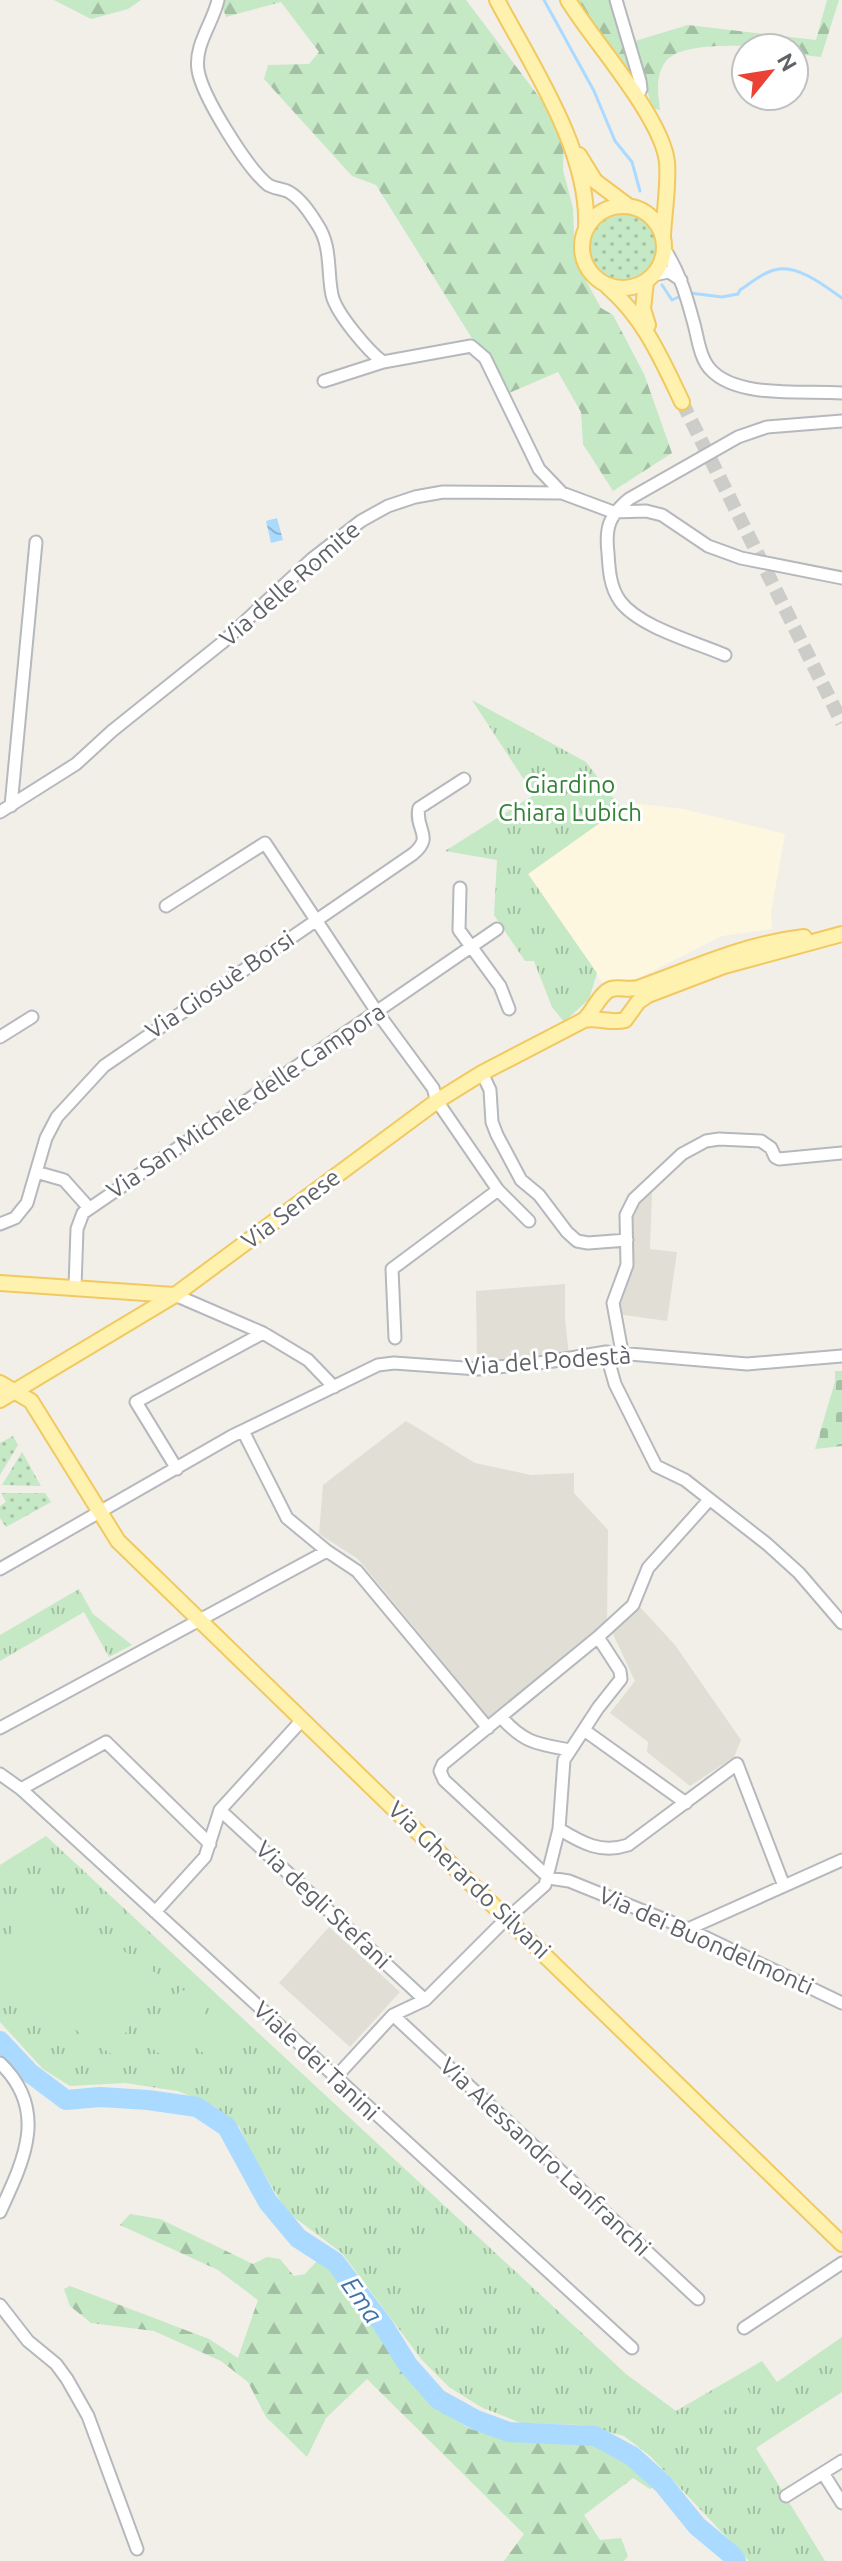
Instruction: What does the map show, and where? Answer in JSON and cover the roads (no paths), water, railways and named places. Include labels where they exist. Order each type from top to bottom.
[{"type":"main road","points":[[497,0],[564,130],[595,181],[656,222],[664,243]]},
{"type":"main road","points":[[568,0],[637,97],[665,154],[664,243],[660,266],[650,278],[626,289],[604,284]]},
{"type":"main road","points":[[564,130],[582,182],[586,228]]},
{"type":"main road","points":[[651,337],[634,313],[593,276],[582,256],[582,239],[586,228],[605,209],[655,200],[665,189]]},
{"type":"main road","points":[[650,278],[643,309],[651,337],[682,402]]},
{"type":"main road","name":"Via Senese","points":[[0,1400],[175,1295],[437,1101],[482,1073],[584,1020],[611,989],[644,986],[707,960],[753,946],[839,935]]},
{"type":"main road","name":"Via Senese","points":[[584,1020],[625,1020],[648,995],[724,966],[839,935]]},
{"type":"main road","points":[[625,990],[631,997],[633,1008]]},
{"type":"main road","points":[[600,1000],[600,1009],[606,1019]]},
{"type":"main road","points":[[0,1283],[175,1295]]},
{"type":"main road","name":"Via Gherardo Silvani","points":[[0,1383],[27,1397],[37,1409],[98,1513],[118,1541],[842,2244]]},
{"type":"street","points":[[218,0],[200,45],[197,67],[202,84],[221,121],[258,174],[270,187],[288,191],[296,198],[319,228],[328,253],[334,302],[367,347],[383,362]]},
{"type":"street","points":[[616,0],[640,81],[641,89],[637,97]]},
{"type":"street","points":[[664,243],[683,285],[703,358],[709,369],[718,376],[757,390],[842,393]]},
{"type":"street","points":[[650,278],[669,272],[683,285]]},
{"type":"street","points":[[324,381],[383,362],[471,346],[485,358],[539,469],[562,493]]},
{"type":"street","points":[[725,655],[667,632],[634,615],[620,601],[611,580],[607,547],[608,525],[613,512],[629,499],[738,437],[767,427],[842,421]]},
{"type":"street","name":"Via delle Romite","points":[[6,809],[76,764],[112,731],[223,642],[312,559],[361,521],[388,506],[415,497],[443,492],[562,493],[613,512],[646,511],[662,515],[708,546],[741,558],[842,578]]},
{"type":"street","name":"Via delle Romite","points":[[6,809],[36,542]]},
{"type":"street","name":"Via Giosuè Borsi","points":[[0,1224],[15,1218],[27,1203],[46,1138],[57,1117],[104,1066],[420,848],[424,838],[418,819],[419,808],[464,779]]},
{"type":"street","points":[[166,906],[265,843],[377,1012],[433,1088],[437,1101],[498,1190],[529,1221]]},
{"type":"street","points":[[460,888],[459,930],[500,986],[509,1009]]},
{"type":"street","name":"Via San Michele delle Campora","points":[[75,1287],[77,1229],[83,1213],[497,929]]},
{"type":"street","points":[[0,1037],[32,1017]]},
{"type":"street","points":[[482,1073],[490,1090],[492,1122],[521,1180],[539,1195],[577,1241],[627,1240]]},
{"type":"street","points":[[622,1352],[613,1303],[627,1265],[626,1215],[634,1199],[693,1146],[719,1139],[761,1141],[779,1159],[842,1153]]},
{"type":"street","points":[[36,1172],[64,1180],[89,1208]]},
{"type":"street","points":[[395,1338],[392,1269],[498,1190]]},
{"type":"street","points":[[175,1295],[263,1333],[308,1360],[334,1387]]},
{"type":"street","points":[[177,1469],[136,1402],[263,1333]]},
{"type":"street","points":[[606,1352],[615,1384],[656,1466],[685,1480],[767,1544],[799,1573],[842,1623]]},
{"type":"street","name":"Via del Podestà","points":[[0,1569],[243,1431],[378,1365],[394,1363],[478,1369],[606,1352],[747,1364],[842,1356]]},
{"type":"street","points":[[243,1431],[287,1518],[357,1571],[488,1728]]},
{"type":"street","points":[[549,1878],[441,1777],[440,1768],[633,1605],[648,1568],[709,1500]]},
{"type":"street","points":[[0,1728],[327,1551]]},
{"type":"street","points":[[335,2078],[393,2015],[425,2000],[540,1891],[549,1878],[559,1829],[564,1760],[621,1679],[620,1671],[598,1637]]},
{"type":"street","points":[[501,1717],[516,1734],[529,1742],[570,1750]]},
{"type":"street","points":[[155,1912],[205,1857],[220,1810],[303,1719]]},
{"type":"street","points":[[584,1730],[686,1803]]},
{"type":"street","points":[[21,1789],[106,1742],[210,1844]]},
{"type":"street","points":[[559,1829],[585,1845],[607,1849],[628,1845],[737,1764],[784,1886]]},
{"type":"street","name":"Viale dei Tanini","points":[[0,1774],[21,1789],[632,2348]]},
{"type":"street","name":"Via degli Stefani","points":[[220,1810],[425,2000]]},
{"type":"street","points":[[688,1929],[842,1860]]},
{"type":"street","name":"Via dei Buondelmonti","points":[[549,1878],[569,1881],[688,1929],[842,2003]]},
{"type":"street","name":"Via Alessandro Lanfranchi","points":[[393,2015],[698,2299]]},
{"type":"street","points":[[0,2063],[18,2088],[29,2111],[30,2128],[20,2170],[0,2212]]},
{"type":"street","points":[[744,2328],[842,2263]]},
{"type":"street","points":[[0,2305],[28,2341],[56,2364],[88,2416],[137,2549]]},
{"type":"street","points":[[786,2496],[842,2461]]},
{"type":"street","points":[[823,2473],[842,2503]]},
{"type":"water","points":[[277,518],[283,540],[271,543],[266,521]]},
{"type":"waterway","points":[[544,0],[594,91],[615,141],[632,162],[640,191]]},
{"type":"waterway","points":[[690,293],[722,297],[738,294],[764,274],[787,269],[812,278],[842,298]]},
{"type":"waterway","points":[[662,285],[672,300],[683,295]]},
{"type":"waterway","name":"Ema","points":[[0,2041],[30,2073],[66,2100],[100,2097],[197,2107],[227,2127],[268,2202],[298,2238],[335,2262],[383,2325],[408,2365],[438,2399],[476,2420],[509,2432],[595,2436],[632,2456],[663,2484],[697,2526],[736,2561]]},
{"type":"tunnel","points":[[682,402],[842,723]]},
{"type":"park label","name":"Giardino Chiara Lubich","points":[[570,799]]}]
